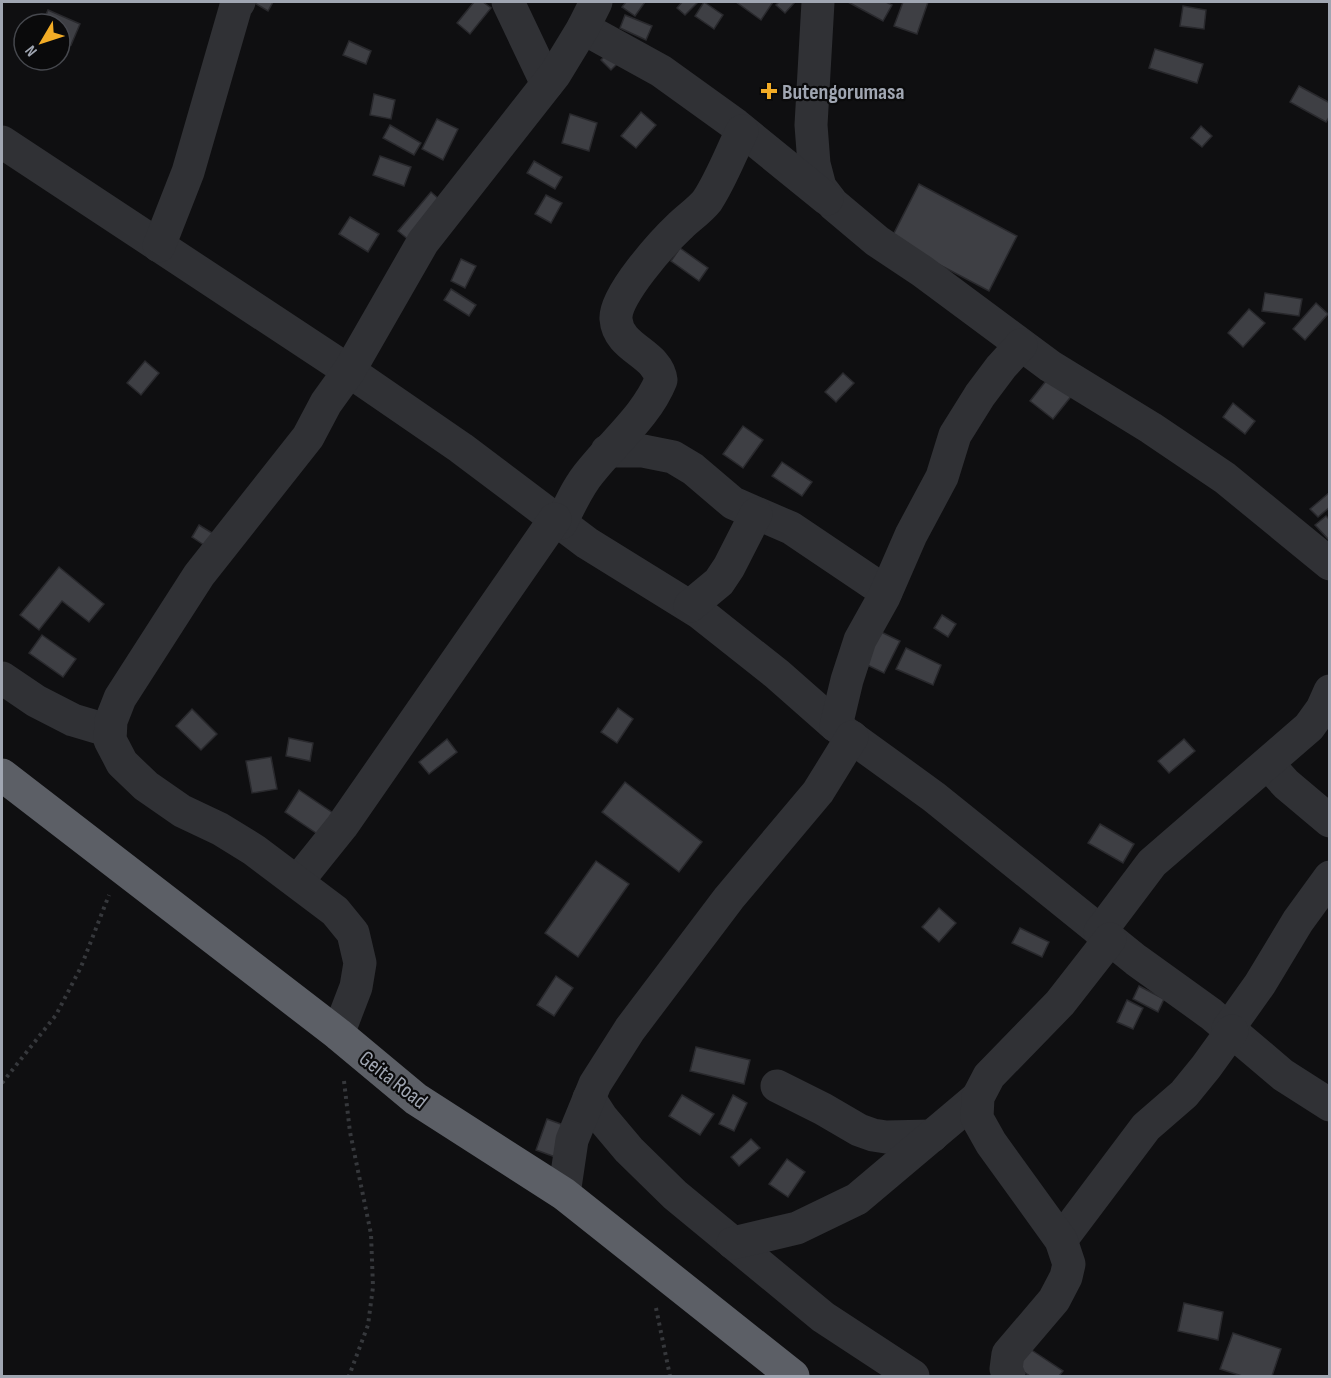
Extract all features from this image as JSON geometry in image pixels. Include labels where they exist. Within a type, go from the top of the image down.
[{"type":"highway","name":"Geita Road","points":[[2,775],[342,1038],[416,1099],[564,1194],[793,1377]]},
{"type":"street","points":[[159,246],[188,172],[226,38],[239,2]]},
{"type":"street","points":[[508,2],[547,84]]},
{"type":"street","points":[[818,2],[812,125],[814,164],[820,187],[833,204]]},
{"type":"street","points":[[342,1038],[360,963],[353,933],[335,911],[254,850],[220,829],[182,811],[146,786],[122,763],[110,740],[111,720],[120,698],[199,575],[308,437],[423,242],[547,84],[589,15],[742,131],[877,241],[922,271],[1050,366],[1151,428],[1225,478],[1329,564]]},
{"type":"street","points":[[297,882],[342,826],[558,521],[589,472],[653,396],[661,380],[656,366],[630,346],[622,336],[616,318],[620,301],[651,259],[680,226],[699,211],[742,131]]},
{"type":"street","points":[[2,142],[349,371],[461,448],[587,543],[690,606],[777,674],[844,732],[934,797],[1105,935],[1211,1014],[1283,1075],[1329,1105]]},
{"type":"street","points":[[564,1194],[572,1140],[595,1084],[630,1029],[729,898],[818,792],[844,732],[848,680],[860,640],[942,477],[956,435],[980,395],[1021,345]]},
{"type":"street","points":[[607,451],[643,452],[673,458],[699,474],[733,502],[791,528],[886,592]]},
{"type":"street","points":[[690,606],[719,582],[756,514]]},
{"type":"street","points":[[2,678],[73,720],[110,731]]},
{"type":"street","points":[[733,1243],[797,1228],[857,1199],[978,1097],[989,1076],[1060,1003],[1152,863],[1309,728],[1322,709],[1329,691]]},
{"type":"street","points":[[1268,764],[1286,784],[1329,821]]},
{"type":"street","points":[[1061,1240],[1140,1135],[1184,1094],[1206,1067],[1293,930],[1329,878]]},
{"type":"street","points":[[777,1086],[859,1130],[873,1135],[932,1136]]},
{"type":"street","points":[[978,1097],[977,1118],[991,1143],[1061,1240],[1068,1263],[1066,1277],[1054,1300],[1008,1354],[1006,1369],[1009,1377]]},
{"type":"street","points":[[589,1098],[602,1118],[629,1150],[675,1195],[823,1317],[913,1377]]},
{"type":"path","points":[[2,1083],[56,1015],[81,967],[121,867]]},
{"type":"path","points":[[342,1038],[350,1132],[371,1234],[373,1287],[368,1325],[349,1377]]},
{"type":"path","points":[[656,1307],[670,1377]]},
{"type":"building","points":[[253,2],[273,2],[268,11]]},
{"type":"building","points":[[474,2],[483,2],[491,8],[470,34],[457,23]]},
{"type":"building","points":[[626,2],[645,2],[635,16],[622,7]]},
{"type":"building","points":[[682,2],[698,2],[685,15],[677,8]]},
{"type":"building","points":[[704,2],[723,15],[714,29],[695,16]]},
{"type":"building","points":[[736,2],[773,2],[761,20]]},
{"type":"building","points":[[779,2],[795,2],[785,13],[776,5]]},
{"type":"building","points":[[848,2],[886,2],[892,5],[883,21]]},
{"type":"building","points":[[903,2],[928,2],[917,34],[894,26]]},
{"type":"building","points":[[1183,6],[1206,10],[1204,29],[1180,26]]},
{"type":"building","points":[[625,15],[652,26],[646,40],[620,28]]},
{"type":"building","points":[[72,20],[80,24],[72,43]]},
{"type":"building","points":[[349,41],[371,51],[366,64],[343,55]]},
{"type":"building","points":[[613,47],[623,58],[611,70],[601,60]]},
{"type":"building","points":[[1155,49],[1203,64],[1197,83],[1149,68]]},
{"type":"building","points":[[1299,86],[1330,103],[1330,116],[1326,122],[1290,102]]},
{"type":"building","points":[[374,94],[395,100],[391,119],[370,115]]},
{"type":"building","points":[[641,112],[656,125],[636,148],[621,136]]},
{"type":"building","points":[[570,114],[597,123],[589,151],[562,143]]},
{"type":"building","points":[[437,119],[458,129],[443,160],[422,149]]},
{"type":"building","points":[[390,125],[421,143],[414,155],[383,138]]},
{"type":"building","points":[[1201,126],[1212,136],[1202,147],[1191,138]]},
{"type":"building","points":[[380,156],[411,167],[404,186],[373,175]]},
{"type":"building","points":[[534,161],[562,177],[555,189],[527,173]]},
{"type":"building","points":[[919,184],[1017,236],[989,291],[891,239]]},
{"type":"building","points":[[431,192],[449,208],[416,246],[398,231]]},
{"type":"building","points":[[546,195],[562,203],[551,223],[535,214]]},
{"type":"building","points":[[350,217],[379,234],[368,252],[339,234]]},
{"type":"building","points":[[680,248],[708,268],[699,281],[671,261]]},
{"type":"building","points":[[461,259],[476,266],[465,288],[451,281]]},
{"type":"building","points":[[451,289],[476,305],[469,316],[444,300]]},
{"type":"building","points":[[1265,293],[1302,299],[1299,316],[1262,311]]},
{"type":"building","points":[[1316,303],[1328,314],[1305,340],[1293,329]]},
{"type":"building","points":[[1249,309],[1265,323],[1243,347],[1228,333]]},
{"type":"building","points":[[145,361],[159,373],[141,395],[127,383]]},
{"type":"building","points":[[843,373],[854,383],[836,402],[825,392]]},
{"type":"building","points":[[1050,376],[1073,394],[1053,419],[1030,401]]},
{"type":"building","points":[[1233,403],[1255,421],[1245,434],[1223,417]]},
{"type":"building","points":[[743,426],[763,440],[743,468],[723,454]]},
{"type":"building","points":[[782,462],[812,482],[802,496],[772,476]]},
{"type":"building","points":[[1330,492],[1330,507],[1318,517],[1310,509]]},
{"type":"building","points":[[1326,516],[1330,520],[1330,541],[1315,525]]},
{"type":"building","points":[[199,525],[217,536],[210,549],[192,537]]},
{"type":"building","points":[[59,567],[104,604],[89,622],[62,601],[39,630],[20,615]]},
{"type":"building","points":[[942,615],[956,624],[948,637],[934,628]]},
{"type":"building","points":[[879,631],[900,641],[884,673],[863,663]]},
{"type":"building","points":[[42,635],[76,659],[63,677],[29,653]]},
{"type":"building","points":[[906,648],[941,665],[933,685],[896,669]]},
{"type":"building","points":[[618,708],[633,719],[617,743],[601,732]]},
{"type":"building","points":[[192,709],[217,734],[201,750],[176,726]]},
{"type":"building","points":[[289,738],[313,743],[310,761],[286,756]]},
{"type":"building","points":[[447,739],[457,752],[429,774],[419,762]]},
{"type":"building","points":[[1184,739],[1195,751],[1169,773],[1158,761]]},
{"type":"building","points":[[271,757],[277,789],[252,793],[246,761]]},
{"type":"building","points":[[625,782],[702,842],[679,872],[602,812]]},
{"type":"building","points":[[299,790],[336,815],[322,837],[285,812]]},
{"type":"building","points":[[1100,824],[1134,844],[1123,863],[1088,843]]},
{"type":"building","points":[[596,861],[629,884],[578,957],[545,933]]},
{"type":"building","points":[[939,908],[956,923],[939,942],[922,927]]},
{"type":"building","points":[[1020,928],[1049,942],[1042,957],[1012,943]]},
{"type":"building","points":[[556,976],[573,988],[554,1016],[537,1005]]},
{"type":"building","points":[[1139,986],[1164,999],[1158,1012],[1133,999]]},
{"type":"building","points":[[1127,1000],[1143,1008],[1133,1029],[1117,1022]]},
{"type":"building","points":[[696,1047],[750,1060],[744,1084],[690,1071]]},
{"type":"building","points":[[682,1095],[714,1114],[700,1135],[669,1116]]},
{"type":"building","points":[[733,1095],[747,1103],[734,1131],[719,1124]]},
{"type":"building","points":[[547,1119],[569,1127],[558,1158],[536,1150]]},
{"type":"building","points":[[751,1139],[760,1148],[739,1166],[731,1157]]},
{"type":"building","points":[[787,1159],[805,1172],[788,1197],[769,1184]]},
{"type":"building","points":[[1184,1303],[1223,1312],[1218,1340],[1178,1331]]},
{"type":"building","points":[[1233,1333],[1281,1349],[1272,1376],[1242,1376],[1220,1369]]},
{"type":"building","points":[[1030,1349],[1063,1371],[1059,1376],[1030,1376],[1018,1368]]},
{"type":"place","name":"Butengorumasa","points":[[769,91]]}]
